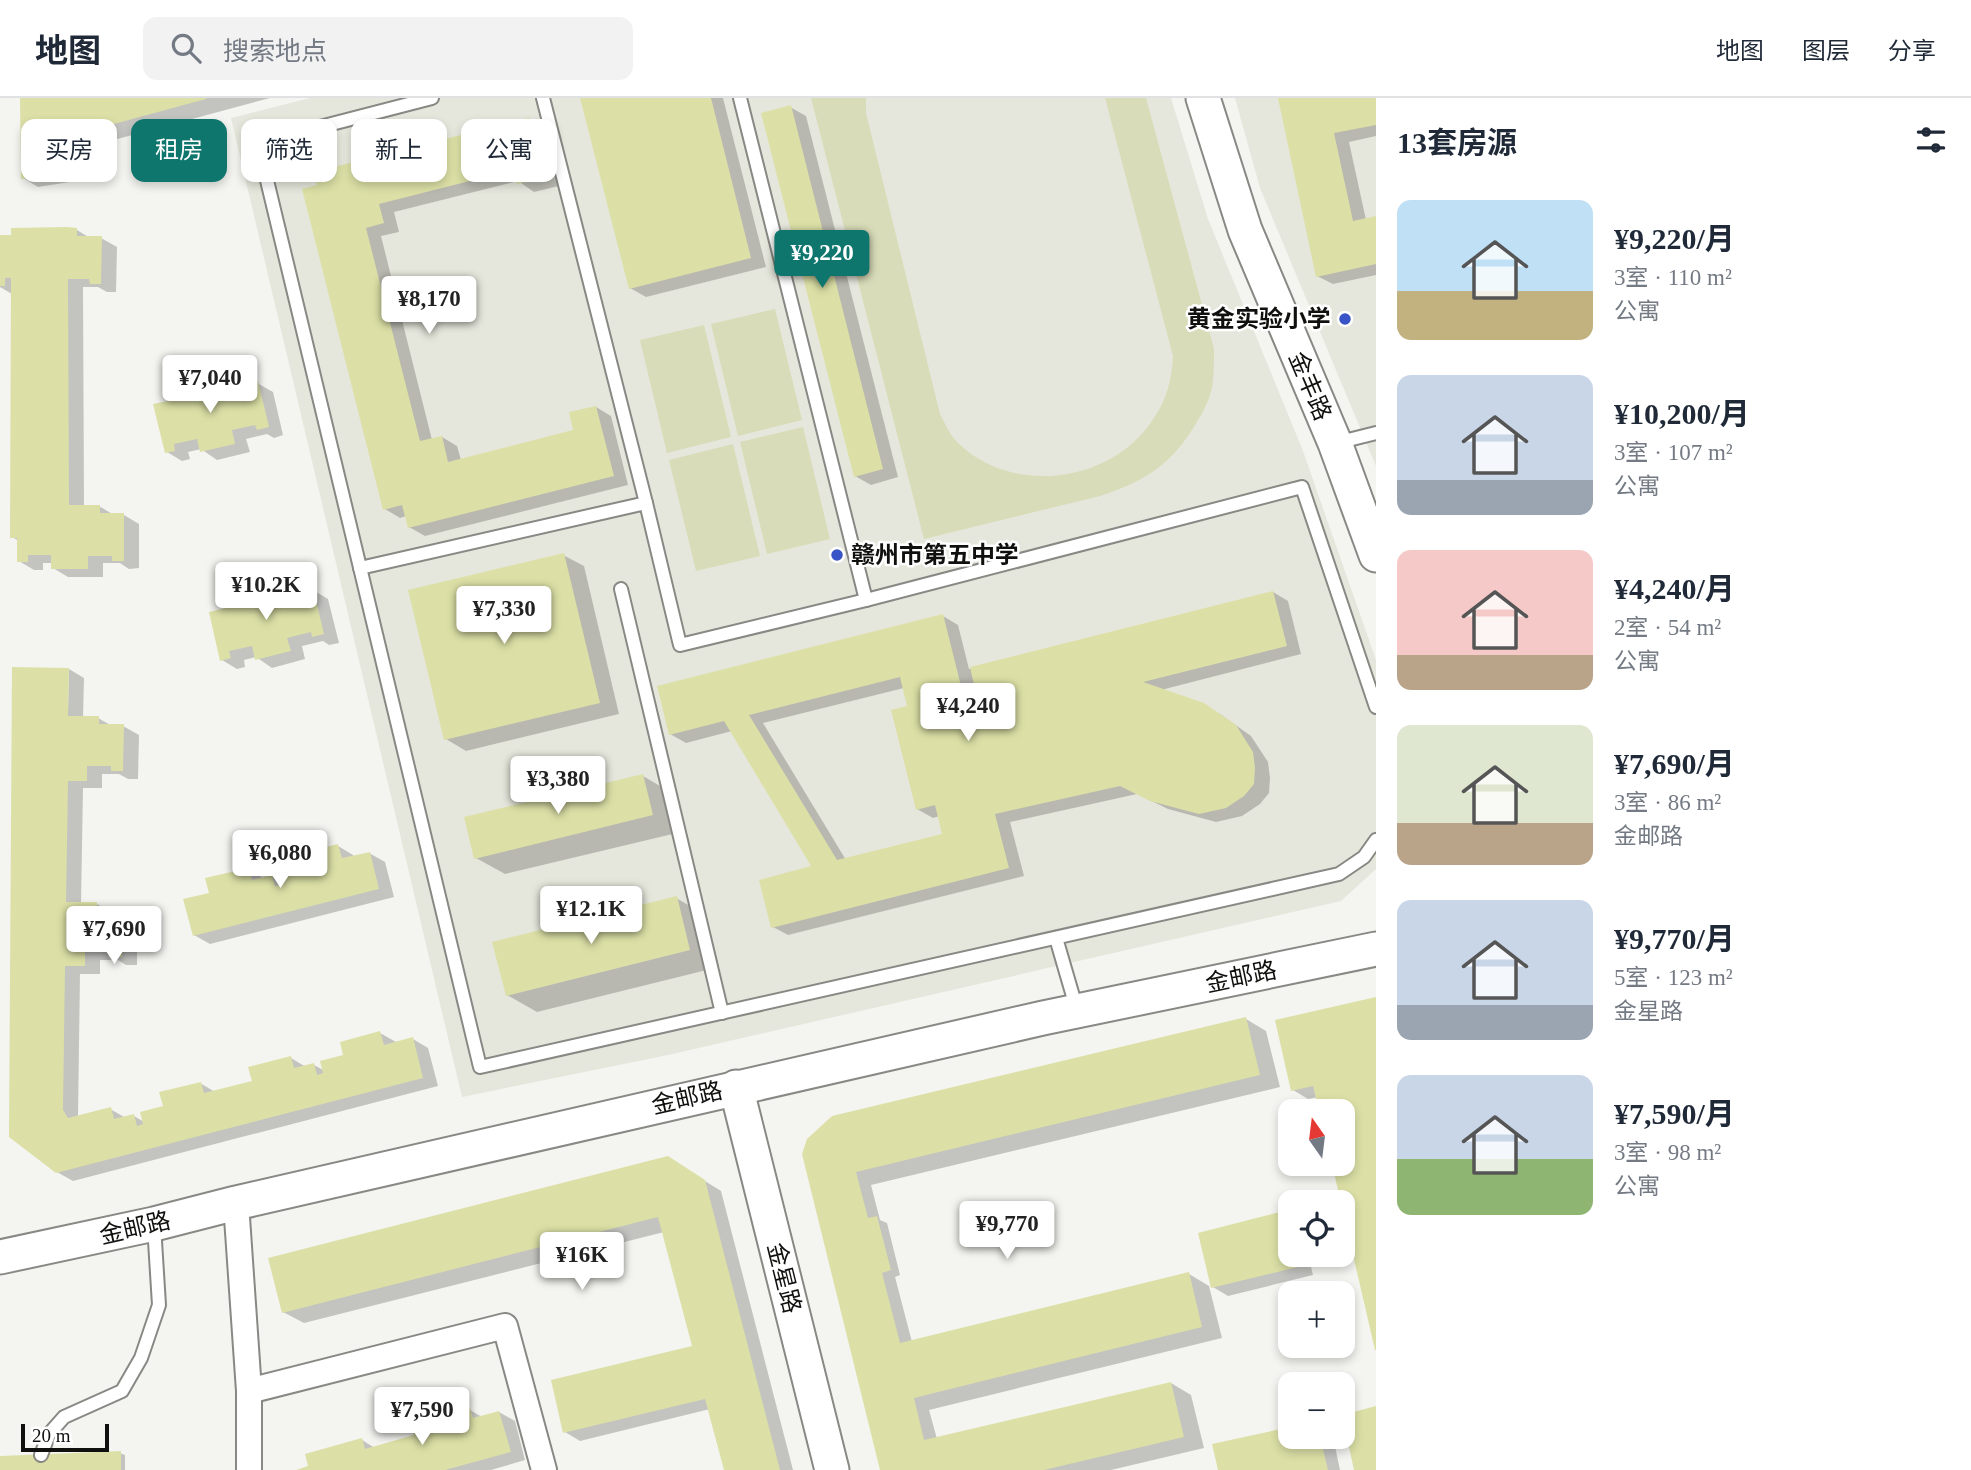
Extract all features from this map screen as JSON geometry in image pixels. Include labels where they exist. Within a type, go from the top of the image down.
[{"type":"street","name":"金丰路","points":[[1203,98],[1245,230],[1335,443],[1376,555]]},
{"type":"street","name":"金邮路","points":[[0,1257],[154,1224],[736,1087],[1077,1011],[1376,949]]},
{"type":"street","name":"金星路","points":[[736,1087],[832,1470]]},
{"type":"street","points":[[236,1203],[249,1391],[249,1470]]},
{"type":"street","points":[[249,1391],[505,1326],[544,1470]]},
{"type":"lane","points":[[432,98],[258,143],[480,1067],[1339,874],[1364,857],[1376,840]]},
{"type":"lane","points":[[543,98],[680,645],[866,600],[1302,487],[1376,707]]},
{"type":"lane","points":[[740,98],[866,600]]},
{"type":"lane","points":[[1335,443],[1376,433]]},
{"type":"lane","points":[[360,568],[646,503]]},
{"type":"lane","points":[[621,589],[722,1013]]},
{"type":"lane","points":[[1056,938],[1077,1011]]},
{"type":"lane","points":[[41,1455],[49,1434],[64,1418],[122,1391],[141,1359],[159,1305],[154,1224]]},
{"type":"shaded area","name":"赣州市第五中学","points":[[310,98],[1171,98],[1208,219],[1303,451],[1376,660],[1376,869],[1341,901],[668,1055],[462,1097],[246,182],[337,182],[337,119],[241,119],[241,160],[231,118]]},
{"type":"shaded area","name":"黄金实验小学","points":[[1235,98],[1376,98],[1376,466],[1260,188]]},
{"type":"green space","points":[[811,98],[866,98],[866,113],[940,414],[949,432],[957,442],[980,459],[1005,471],[1033,476],[1061,475],[1088,469],[1114,457],[1136,440],[1154,418],[1168,388],[1173,356],[1105,98],[1146,98],[1214,349],[1213,382],[1208,401],[1188,437],[1178,449],[1144,477],[1100,496],[924,539]]},
{"type":"green space","points":[[775,309],[802,420],[738,436],[711,324]]},
{"type":"green space","points":[[704,325],[731,437],[667,453],[640,340]]},
{"type":"green space","points":[[803,427],[830,539],[767,554],[740,442]]},
{"type":"green space","points":[[733,444],[760,556],[696,571],[669,460]]},
{"type":"building","points":[[20,98],[206,98],[117,123],[117,119],[21,119],[21,179]]},
{"type":"building","points":[[580,98],[711,98],[751,258],[629,289]]},
{"type":"building","points":[[1278,98],[1376,98],[1376,125],[1334,133],[1353,221],[1376,216],[1376,264],[1316,277]]},
{"type":"building","points":[[791,105],[883,469],[854,477],[761,113]]},
{"type":"building","points":[[461,135],[461,182],[466,182],[379,204],[384,223],[366,228],[420,441],[442,436],[448,462],[573,430],[569,412],[596,406],[614,476],[408,528],[402,505],[383,510],[302,189],[317,185],[316,182],[337,182],[337,166],[351,163],[351,182],[447,182],[447,139]]},
{"type":"building","points":[[11,228],[77,228],[77,236],[102,236],[101,284],[90,284],[89,279],[68,279],[69,505],[100,505],[100,513],[124,513],[124,561],[112,561],[112,556],[88,556],[88,569],[51,569],[51,555],[28,555],[28,562],[17,562],[17,538],[10,538],[11,278],[5,278],[5,286],[0,286],[0,235],[11,235]]},
{"type":"building","points":[[232,379],[234,386],[258,381],[269,427],[257,430],[255,425],[232,430],[235,444],[200,452],[197,439],[174,444],[175,451],[165,453],[153,404],[178,399],[177,391]]},
{"type":"building","points":[[564,553],[600,703],[444,740],[408,590]]},
{"type":"building","points":[[287,586],[289,594],[313,588],[324,634],[312,637],[311,632],[287,638],[291,651],[255,660],[252,646],[229,651],[231,658],[220,661],[209,612],[234,606],[232,599]]},
{"type":"building","points":[[1273,591],[1287,646],[1143,682],[1204,703],[1236,725],[1253,752],[1254,784],[1244,796],[1226,808],[1199,814],[1150,801],[1120,786],[995,814],[1009,868],[771,928],[759,880],[811,866],[724,721],[669,735],[657,686],[943,614],[967,710],[979,707],[970,667]],"holes":[[[900,677],[907,706],[891,710],[916,810],[935,805],[942,834],[837,860],[749,715]]]},
{"type":"building","points":[[12,667],[69,668],[68,716],[99,716],[99,724],[124,724],[123,771],[111,771],[111,766],[87,766],[87,781],[68,781],[66,902],[97,902],[97,910],[122,910],[122,957],[109,957],[109,952],[85,952],[85,966],[65,966],[63,1110],[68,1118],[111,1107],[114,1119],[134,1114],[137,1126],[143,1124],[140,1112],[163,1106],[159,1092],[201,1082],[204,1093],[252,1081],[248,1067],[291,1056],[294,1068],[314,1063],[317,1075],[323,1073],[320,1061],[343,1055],[340,1042],[380,1031],[384,1045],[413,1037],[423,1078],[56,1173],[9,1137]]},
{"type":"building","points":[[643,774],[653,815],[474,859],[464,817]]},
{"type":"building","points":[[338,844],[342,858],[370,852],[379,889],[193,936],[183,899],[209,893],[205,878],[249,868],[252,880],[272,875],[275,886],[281,885],[278,873],[301,867],[297,854]]},
{"type":"building","points":[[677,896],[690,950],[506,996],[492,942]]},
{"type":"building","points":[[1376,997],[1376,1350],[1355,1263],[1355,1190],[1338,1190],[1335,1176],[1355,1176],[1355,1099],[1316,1099],[1313,1086],[1291,1091],[1275,1020]]},
{"type":"building","points":[[1246,1017],[1260,1075],[856,1172],[868,1218],[877,1216],[891,1270],[882,1273],[900,1343],[1189,1272],[1202,1327],[914,1398],[924,1440],[1171,1382],[1184,1437],[1044,1470],[880,1470],[802,1154],[807,1139],[832,1116]]},
{"type":"building","points":[[668,1156],[705,1180],[780,1470],[724,1470],[705,1399],[563,1433],[551,1380],[692,1346],[658,1217],[282,1313],[268,1258]]},
{"type":"building","points":[[1278,1213],[1278,1267],[1298,1267],[1211,1288],[1198,1233]]},
{"type":"building","points":[[1376,1406],[1376,1470],[1354,1470],[1349,1449],[1355,1449],[1355,1412]]},
{"type":"building","points":[[470,1408],[473,1418],[499,1411],[511,1452],[445,1470],[296,1470],[308,1466],[305,1454],[362,1438],[365,1449],[414,1435],[410,1425]]},
{"type":"building","points":[[1278,1430],[1278,1449],[1323,1449],[1328,1470],[1218,1470],[1212,1444]]},
{"type":"building","points":[[121,1451],[121,1470],[0,1470],[0,1456]]},
{"type":"place","name":"黄金实验小学","points":[[1345,319]]},
{"type":"place","name":"赣州市第五中学","points":[[837,555]]}]
